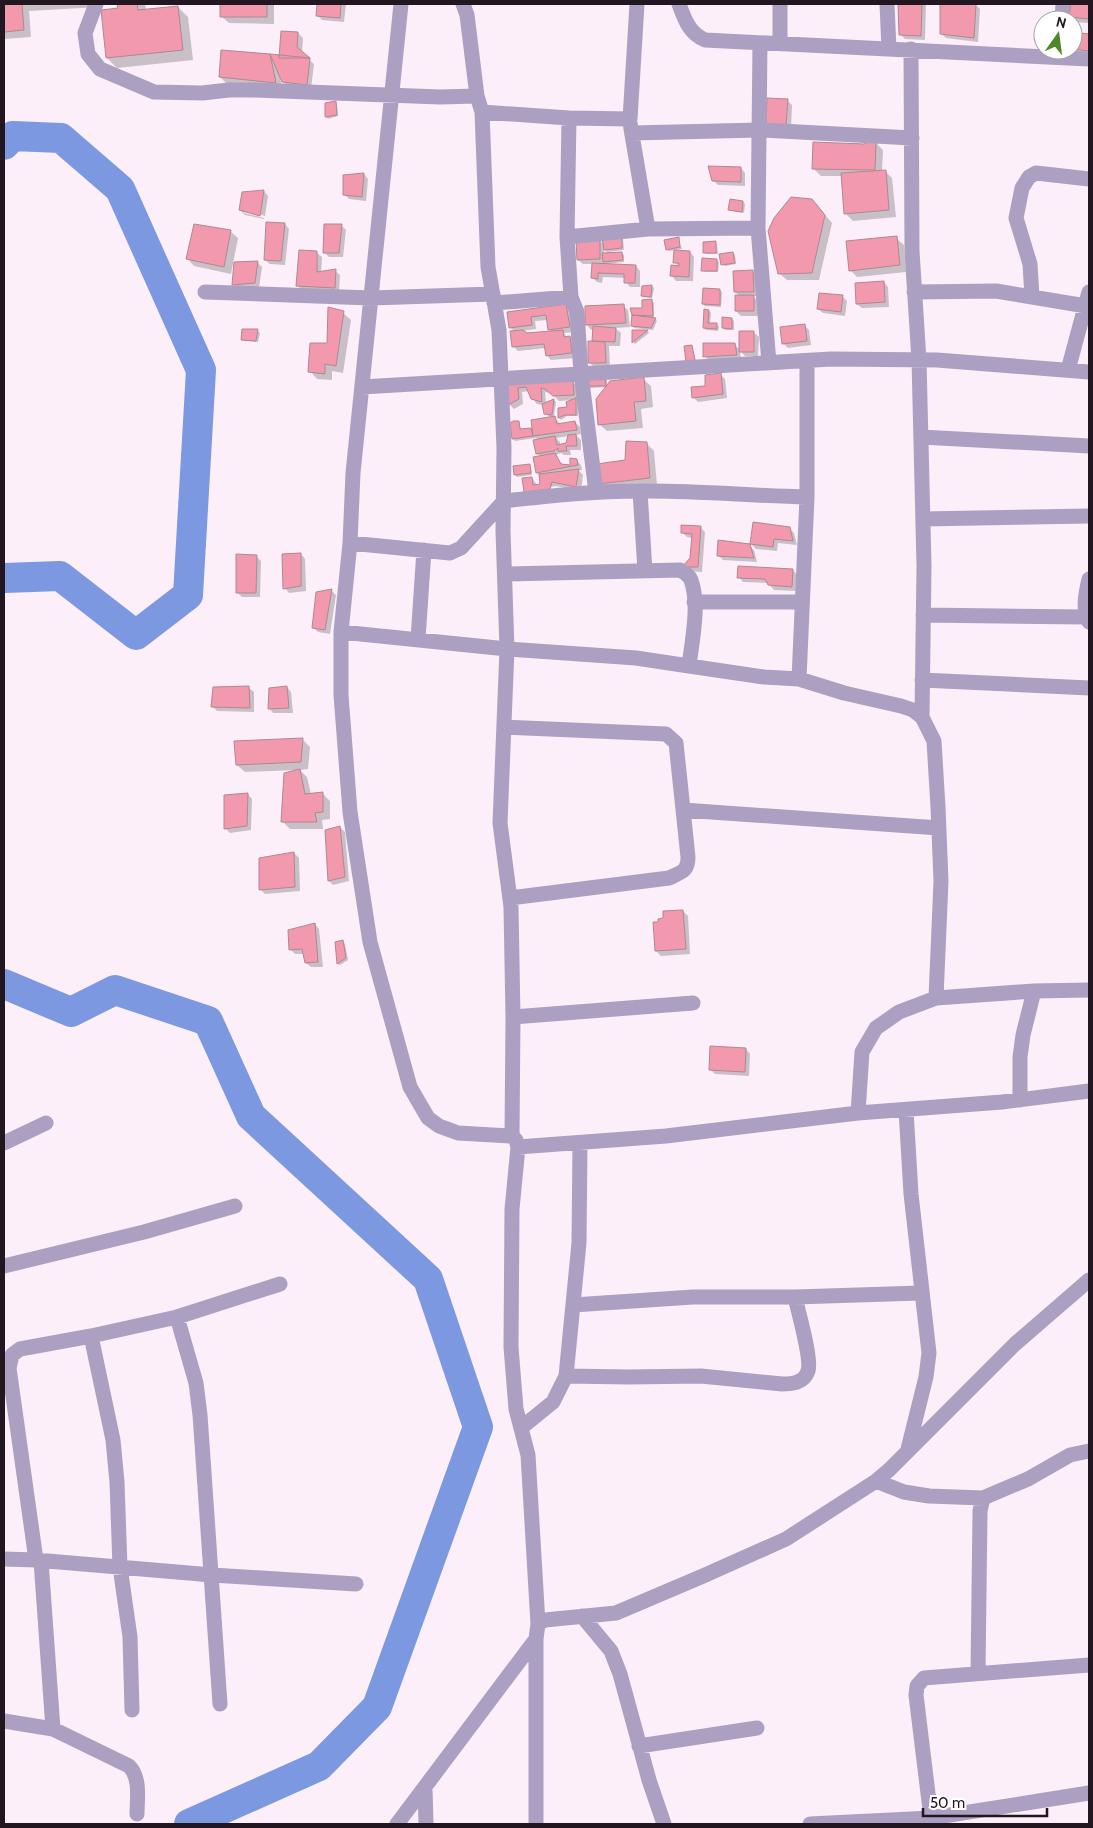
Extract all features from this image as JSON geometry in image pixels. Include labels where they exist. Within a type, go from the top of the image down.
[{"type":"street","points":[[96,4],[85,33],[88,54],[100,69],[154,92],[202,93],[255,90],[440,97],[477,96]]},
{"type":"street","points":[[401,4],[353,473],[350,543],[341,632],[341,695],[350,812],[368,932],[410,1087],[428,1118],[439,1126],[458,1133],[515,1142],[580,1143],[666,1136],[858,1113],[1020,1100],[1089,1091]]},
{"type":"street","points":[[463,4],[467,15],[477,96],[482,112],[488,266],[499,330],[501,378],[507,649],[500,823],[510,898],[515,1142],[512,1209],[511,1347],[516,1409],[528,1454],[537,1631],[536,1824]]},
{"type":"street","points":[[638,4],[631,126],[648,229]]},
{"type":"street","points":[[679,4],[687,24],[696,36],[705,40],[1033,53]]},
{"type":"street","points":[[780,4],[780,44]]},
{"type":"street","points":[[887,4],[889,48]]},
{"type":"street","points":[[760,43],[758,228],[769,363]]},
{"type":"street","points":[[912,49],[912,251],[919,360],[923,519],[922,717]]},
{"type":"street","points":[[482,112],[569,118],[631,126],[760,130],[912,138]]},
{"type":"street","points":[[569,118],[567,237],[571,297],[576,312],[581,374],[596,492]]},
{"type":"street","points":[[1032,297],[1030,264],[1016,218],[1022,188],[1029,176],[1036,173],[1089,179]]},
{"type":"street","points":[[567,237],[648,229],[758,228]]},
{"type":"street","points":[[914,292],[996,291],[1032,297],[1087,299],[1068,370]]},
{"type":"street","points":[[205,292],[370,298],[493,299],[571,297]]},
{"type":"street","points":[[362,387],[831,359],[919,360],[1089,372]]},
{"type":"street","points":[[799,679],[807,497],[807,361]]},
{"type":"street","points":[[921,437],[1089,446]]},
{"type":"street","points":[[350,543],[450,553],[461,548],[504,501],[596,492],[640,490],[807,497]]},
{"type":"street","points":[[640,490],[645,571]]},
{"type":"street","points":[[923,519],[1089,516]]},
{"type":"street","points":[[418,640],[424,550]]},
{"type":"street","points":[[505,574],[680,570],[691,580],[694,602],[695,623],[689,666]]},
{"type":"street","points":[[923,615],[1088,620],[1085,595],[1089,579]]},
{"type":"street","points":[[694,602],[801,602]]},
{"type":"street","points":[[341,632],[507,649],[636,658],[799,679],[844,693],[913,710],[922,717],[934,741],[941,881],[936,998]]},
{"type":"street","points":[[922,680],[1089,688]]},
{"type":"street","points":[[504,727],[666,734],[676,743],[688,857],[686,869],[669,878],[510,898]]},
{"type":"street","points":[[683,810],[939,828]]},
{"type":"street","points":[[858,1113],[862,1052],[876,1028],[899,1012],[936,998],[1034,991],[1089,990]]},
{"type":"street","points":[[1020,1100],[1020,1057],[1023,1035],[1034,991]]},
{"type":"street","points":[[513,1017],[693,1003]]},
{"type":"street","points":[[906,1110],[911,1194],[921,1293],[930,1353],[908,1450]]},
{"type":"street","points":[[4,1143],[46,1123]]},
{"type":"street","points":[[521,1428],[553,1402],[566,1376],[579,1243],[580,1143]]},
{"type":"street","points":[[4,1266],[144,1232],[235,1206]]},
{"type":"street","points":[[397,1824],[425,1788],[545,1620],[616,1613],[786,1539],[876,1481],[1015,1344],[1089,1280]]},
{"type":"street","points":[[53,1729],[39,1560],[9,1368],[12,1355],[20,1349],[91,1336],[176,1317],[280,1284]]},
{"type":"street","points":[[573,1304],[693,1297],[921,1293]]},
{"type":"street","points":[[566,1376],[701,1376],[795,1384],[808,1371],[808,1360],[795,1296]]},
{"type":"street","points":[[176,1317],[196,1383],[200,1415],[220,1704]]},
{"type":"street","points":[[91,1336],[113,1440],[117,1482],[120,1568],[130,1637],[132,1710]]},
{"type":"street","points":[[876,1481],[904,1492],[929,1496],[984,1498],[1028,1479],[1070,1455],[1089,1451]]},
{"type":"street","points":[[978,1673],[980,1511],[984,1498]]},
{"type":"street","points":[[4,1560],[39,1560],[212,1575],[356,1584]]},
{"type":"street","points":[[582,1616],[611,1651],[620,1674],[649,1780],[664,1824]]},
{"type":"street","points":[[931,1818],[916,1695],[917,1686],[924,1678],[1089,1665]]},
{"type":"street","points":[[4,1720],[53,1729],[129,1766],[134,1771],[138,1789],[137,1814]]},
{"type":"street","points":[[640,1746],[757,1728]]},
{"type":"street","points":[[425,1788],[426,1824]]},
{"type":"street","points":[[810,1824],[860,1824],[931,1818],[1089,1792]]},
{"type":"building","points":[[4,4],[22,4],[24,30],[4,32]]},
{"type":"building","points":[[117,4],[137,4],[138,10],[178,6],[183,50],[106,58],[101,10],[118,8]]},
{"type":"building","points":[[220,4],[267,4],[267,17],[220,17]]},
{"type":"building","points":[[317,4],[341,4],[340,18],[316,16]]},
{"type":"building","points":[[898,4],[922,4],[921,36],[899,35]]},
{"type":"building","points":[[940,4],[976,4],[974,38],[940,34]]},
{"type":"building","points":[[1071,4],[1089,4],[1089,19],[1083,18],[1083,10],[1070,10]]},
{"type":"building","points":[[281,31],[298,32],[297,47],[310,58],[279,58]]},
{"type":"building","points":[[1083,33],[1089,34],[1089,51],[1083,50]]},
{"type":"building","points":[[221,50],[270,54],[276,83],[219,77]]},
{"type":"building","points":[[270,54],[310,58],[307,85],[282,82]]},
{"type":"building","points":[[767,98],[788,99],[786,125],[766,124]]},
{"type":"building","points":[[336,101],[337,115],[325,117],[325,103]]},
{"type":"building","points":[[870,141],[876,142],[875,170],[812,169],[813,142],[864,144]]},
{"type":"building","points":[[708,166],[741,167],[741,182],[712,181]]},
{"type":"building","points":[[886,170],[889,210],[844,214],[841,173]]},
{"type":"building","points":[[364,173],[362,197],[343,195],[343,175]]},
{"type":"building","points":[[264,190],[260,216],[239,210],[242,192]]},
{"type":"building","points":[[791,197],[812,199],[825,215],[812,273],[778,274],[768,231],[774,218]]},
{"type":"building","points":[[730,199],[743,201],[742,212],[728,210]]},
{"type":"building","points":[[266,222],[285,223],[281,261],[264,260]]},
{"type":"building","points":[[194,224],[231,230],[224,267],[186,259]]},
{"type":"building","points":[[324,224],[342,224],[339,253],[323,253]]},
{"type":"building","points":[[622,235],[622,248],[604,250],[602,239]]},
{"type":"building","points":[[897,236],[900,265],[849,271],[846,241]]},
{"type":"building","points":[[679,237],[680,247],[666,250],[664,240]]},
{"type":"building","points":[[600,239],[600,259],[577,260],[576,240]]},
{"type":"building","points":[[716,241],[716,253],[703,253],[703,242]]},
{"type":"building","points":[[299,250],[317,251],[317,272],[336,269],[335,288],[296,286]]},
{"type":"building","points":[[674,250],[690,251],[689,277],[670,276],[671,265],[679,266],[679,263],[673,263]]},
{"type":"building","points":[[622,252],[623,260],[603,262],[602,253]]},
{"type":"building","points":[[733,252],[735,263],[721,265],[719,254]]},
{"type":"building","points":[[702,258],[717,259],[717,271],[701,271]]},
{"type":"building","points":[[258,261],[255,283],[232,285],[234,262]]},
{"type":"building","points":[[592,263],[636,265],[635,283],[624,283],[624,274],[598,273],[598,279],[591,278]]},
{"type":"building","points":[[753,270],[754,292],[734,292],[733,271]]},
{"type":"building","points":[[884,281],[885,302],[856,304],[855,283]]},
{"type":"building","points":[[652,285],[651,297],[641,296],[642,286]]},
{"type":"building","points":[[703,288],[720,289],[720,305],[702,304]]},
{"type":"building","points":[[819,293],[843,295],[841,312],[817,309]]},
{"type":"building","points":[[735,295],[754,295],[754,311],[735,311]]},
{"type":"building","points":[[652,299],[653,316],[632,315],[630,308],[642,308],[642,300]]},
{"type":"building","points":[[566,304],[570,327],[548,330],[546,315],[531,317],[532,325],[509,328],[507,312]]},
{"type":"building","points":[[624,304],[626,323],[585,325],[585,306]]},
{"type":"building","points":[[328,307],[344,311],[336,366],[325,364],[325,374],[308,372],[310,343],[327,343]]},
{"type":"building","points":[[704,309],[709,310],[708,323],[717,323],[717,329],[703,328]]},
{"type":"building","points":[[632,315],[656,318],[651,328],[631,326]]},
{"type":"building","points":[[722,317],[732,318],[732,329],[722,328]]},
{"type":"building","points":[[805,324],[807,341],[782,344],[780,327]]},
{"type":"building","points":[[593,326],[616,328],[615,342],[592,341]]},
{"type":"building","points":[[242,329],[258,329],[256,341],[241,340]]},
{"type":"building","points":[[523,330],[527,333],[563,330],[564,337],[570,336],[572,353],[546,356],[544,344],[512,347],[510,331]]},
{"type":"building","points":[[632,330],[648,330],[632,343]]},
{"type":"building","points":[[739,331],[754,331],[754,352],[739,352]]},
{"type":"building","points":[[588,341],[605,342],[606,363],[588,363]]},
{"type":"building","points":[[703,343],[735,343],[737,355],[703,357]]},
{"type":"building","points":[[692,345],[695,360],[686,362],[684,346]]},
{"type":"building","points":[[721,373],[723,394],[692,398],[691,387],[705,386],[705,375]]},
{"type":"building","points":[[605,377],[606,386],[587,386],[587,378]]},
{"type":"building","points":[[644,377],[646,401],[634,402],[636,421],[598,425],[596,399],[610,381]]},
{"type":"building","points":[[573,380],[574,395],[553,396],[541,388],[542,402],[531,399],[526,387],[518,388],[519,399],[508,405],[507,384]]},
{"type":"building","points":[[576,398],[576,415],[565,415],[558,418],[558,408],[567,407],[566,402]]},
{"type":"building","points":[[554,399],[552,415],[544,414],[542,404]]},
{"type":"building","points":[[555,416],[557,424],[575,421],[577,430],[533,436],[531,420]]},
{"type":"building","points":[[519,421],[520,429],[531,428],[533,436],[512,439],[510,423]]},
{"type":"building","points":[[576,434],[577,446],[566,446],[567,451],[558,451],[558,448],[554,451],[536,454],[533,440],[555,436],[557,445],[566,443],[568,435]]},
{"type":"building","points":[[626,441],[647,442],[650,478],[598,484],[597,464],[625,460]]},
{"type":"building","points":[[555,453],[561,464],[570,465],[570,458],[577,459],[578,465],[536,473],[533,457]]},
{"type":"building","points":[[530,464],[531,473],[514,475],[513,466]]},
{"type":"building","points":[[579,469],[576,487],[552,482],[550,489],[524,492],[522,478],[532,477],[533,485],[540,484],[539,474]]},
{"type":"building","points":[[753,522],[790,527],[793,541],[774,539],[773,547],[750,544]]},
{"type":"building","points":[[681,525],[701,526],[698,567],[682,567],[690,558],[692,534],[681,533]]},
{"type":"building","points":[[718,540],[750,544],[754,558],[717,556]]},
{"type":"building","points":[[301,553],[301,586],[283,589],[282,554]]},
{"type":"building","points":[[236,554],[257,555],[256,593],[236,593]]},
{"type":"building","points":[[738,566],[793,569],[792,587],[768,585],[765,579],[737,578]]},
{"type":"building","points":[[332,589],[325,630],[312,628],[316,592]]},
{"type":"building","points":[[249,686],[250,708],[211,707],[213,687]]},
{"type":"building","points":[[287,686],[289,708],[268,709],[269,688]]},
{"type":"building","points":[[303,738],[301,762],[236,765],[234,741]]},
{"type":"building","points":[[300,769],[305,794],[323,792],[323,812],[315,813],[317,822],[281,822],[284,773]]},
{"type":"building","points":[[248,793],[247,826],[224,829],[224,795]]},
{"type":"building","points":[[340,826],[345,877],[328,881],[325,830]]},
{"type":"building","points":[[294,852],[295,887],[259,890],[259,858]]},
{"type":"building","points":[[683,910],[686,949],[655,951],[653,922],[658,922],[658,919],[663,918],[663,911]]},
{"type":"building","points":[[315,923],[318,962],[305,963],[302,949],[289,950],[288,930]]},
{"type":"building","points":[[343,940],[346,958],[337,964],[335,942]]},
{"type":"building","points":[[710,1046],[746,1048],[745,1072],[709,1070]]},
{"type":"waterway","points":[[4,145],[13,136],[61,138],[120,189],[201,370],[188,595],[136,635],[60,576],[4,578]]},
{"type":"waterway","points":[[4,984],[71,1012],[115,990],[208,1021],[251,1116],[428,1279],[478,1427],[377,1707],[319,1766],[189,1824]]}]
